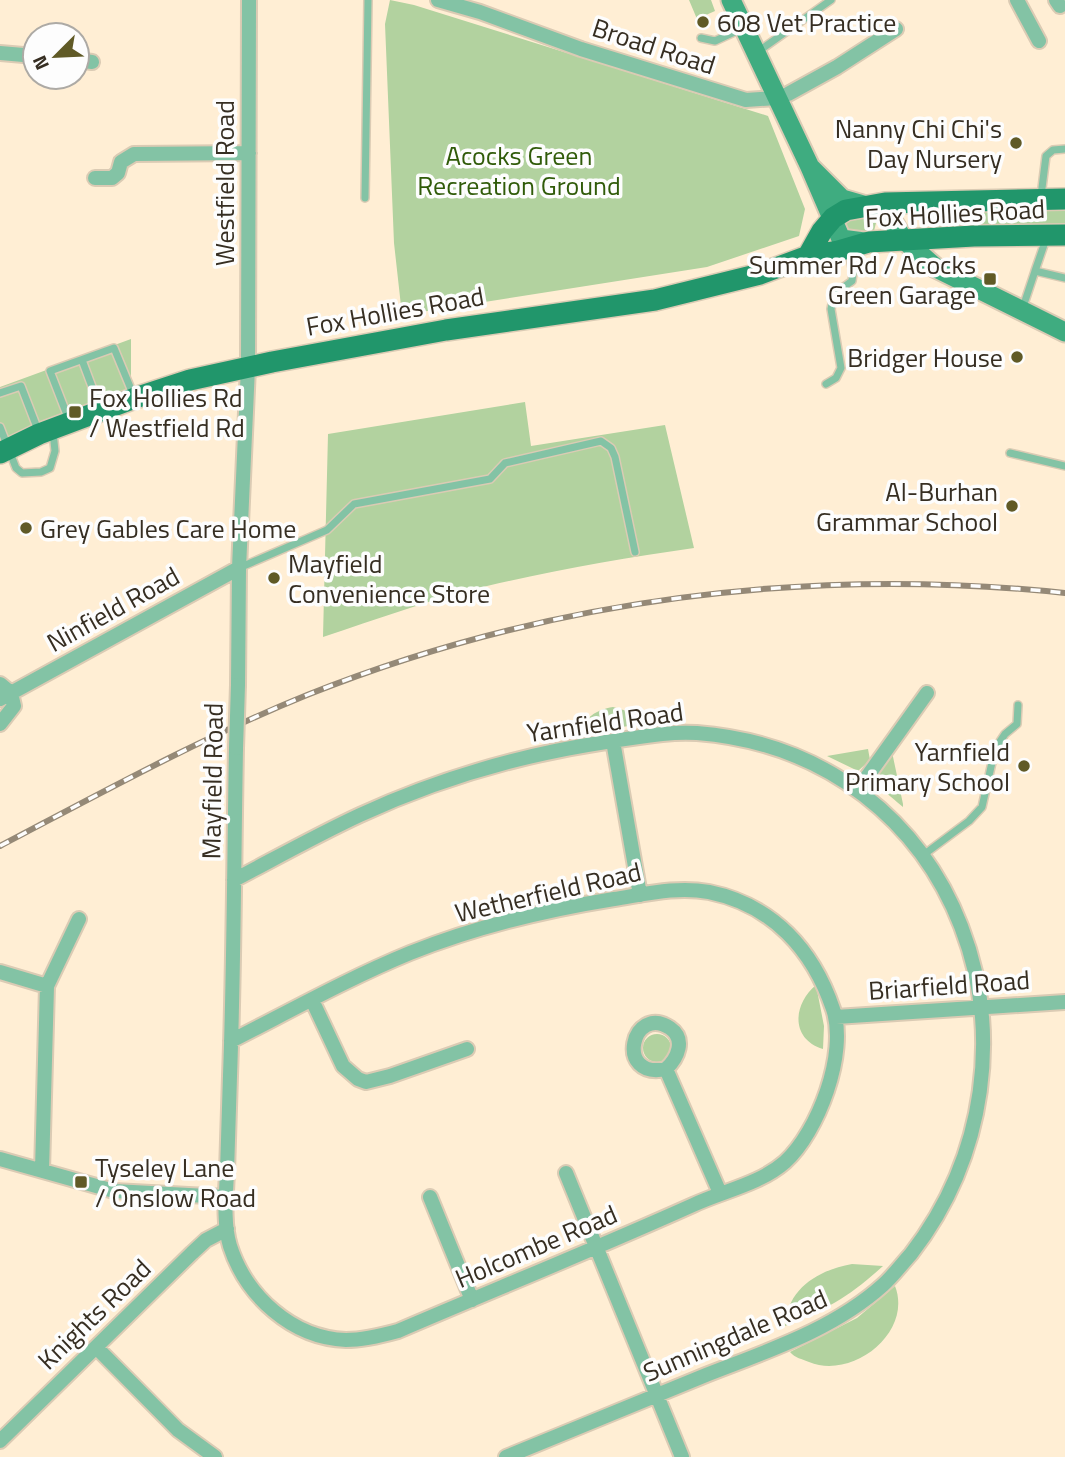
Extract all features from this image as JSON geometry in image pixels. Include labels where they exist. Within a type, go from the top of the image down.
[{"type":"main road","points":[[731,0],[841,239],[869,242]]},
{"type":"main road","points":[[810,167],[842,199],[887,212],[903,239],[936,268],[1065,332]]},
{"type":"main road","name":"Fox Hollies Road","points":[[808,256],[833,218],[846,210],[864,206],[885,203],[1065,199]]},
{"type":"main road","name":"Fox Hollies Road","points":[[4,451],[54,428],[135,398],[190,380],[248,367],[421,334],[655,300],[760,274],[808,256],[869,242],[1056,235]]},
{"type":"street","name":"Westfield Road","points":[[248,367],[249,0]]},
{"type":"street","name":"Broad Road","points":[[438,0],[480,12],[582,49],[746,100],[777,98]]},
{"type":"street","points":[[1017,0],[1039,41]]},
{"type":"street","points":[[777,98],[837,67],[896,29]]},
{"type":"street","points":[[0,53],[21,55]]},
{"type":"street","points":[[95,178],[112,178],[118,173],[121,162],[134,154],[249,153]]},
{"type":"street","name":"Mayfield Road","points":[[226,1196],[239,568],[248,367]]},
{"type":"street","name":"Ninfield Road","points":[[0,724],[13,706],[4,692],[239,568]]},
{"type":"street","points":[[859,788],[928,693]]},
{"type":"street","name":"Yarnfield Road","points":[[234,880],[357,816],[448,779],[497,763],[664,733],[728,736],[767,745],[806,759],[859,788],[903,824],[959,901],[981,956],[992,1007]]},
{"type":"street","points":[[613,741],[640,895]]},
{"type":"street","name":"Wetherfield Road","points":[[231,1041],[372,970],[446,940],[539,914],[681,889],[710,892],[737,900],[780,924],[805,952],[822,979],[836,1017]]},
{"type":"street","points":[[42,1171],[47,986],[79,919]]},
{"type":"street","points":[[0,972],[47,986]]},
{"type":"street","points":[[312,1000],[344,1066],[350,1074],[366,1082],[467,1049]]},
{"type":"street","name":"Briarfield Road","points":[[836,1017],[1065,1002]]},
{"type":"street","name":"Sunningdale Road","points":[[506,1457],[782,1345],[841,1317],[886,1283],[932,1230],[971,1164],[986,1117],[993,1048],[992,1007]]},
{"type":"street","name":"Holcombe Road","points":[[226,1196],[227,1229],[233,1254],[244,1278],[259,1299],[293,1324],[334,1339],[379,1337],[768,1175],[787,1160],[819,1115],[830,1084],[835,1055],[836,1017]]},
{"type":"street","points":[[666,1069],[720,1193]]},
{"type":"street","points":[[0,1159],[114,1191],[226,1196]]},
{"type":"street","points":[[566,1173],[681,1457]]},
{"type":"street","points":[[430,1196],[472,1300]]},
{"type":"street","name":"Knights Road","points":[[0,1441],[192,1253],[206,1240],[227,1229]]},
{"type":"street","points":[[97,1348],[178,1430],[215,1457]]},
{"type":"lane","points":[[365,198],[368,0]]},
{"type":"lane","points":[[755,53],[831,0]]},
{"type":"lane","points":[[701,38],[715,41],[744,28]]},
{"type":"lane","points":[[1041,200],[1045,156],[1053,150],[1065,149]]},
{"type":"lane","points":[[1022,311],[1035,271],[1056,235]]},
{"type":"lane","points":[[825,384],[836,378],[841,368],[831,309],[834,294],[852,281],[848,248]]},
{"type":"lane","points":[[1035,271],[1065,278]]},
{"type":"lane","points":[[0,427],[4,451],[22,473],[41,472],[50,468],[55,451],[50,371],[114,348],[135,398]]},
{"type":"lane","points":[[82,360],[101,410]]},
{"type":"lane","points":[[0,393],[21,386],[54,428]]},
{"type":"lane","points":[[239,568],[327,530],[354,504],[490,479],[505,463],[601,441],[611,448],[615,457],[635,552]]},
{"type":"lane","points":[[1010,453],[1065,466]]},
{"type":"lane","points":[[926,853],[969,821],[982,807],[995,749],[1005,734],[1017,724],[1018,705]]},
{"type":"green space","name":"Acocks Green Recreation Ground","points":[[390,0],[414,5],[768,116],[805,209],[799,236],[707,267],[402,315],[394,243],[385,24]]},
{"type":"green space","points":[[689,0],[711,0],[715,11],[697,19]]},
{"type":"green space","points":[[1065,206],[1065,230],[932,232],[925,215],[929,209]]},
{"type":"green space","points":[[871,217],[876,223],[874,231],[848,236],[843,227],[848,220]]},
{"type":"green space","points":[[131,339],[131,388],[0,441],[0,387]]},
{"type":"green space","points":[[525,402],[531,446],[665,425],[694,548],[487,586],[425,603],[323,637],[328,434]]},
{"type":"green space","points":[[613,707],[627,711],[644,723],[580,735],[584,723],[592,715]]},
{"type":"green space","points":[[868,749],[870,760],[858,771],[827,756]]},
{"type":"green space","points":[[892,752],[903,807],[879,783],[881,771]]},
{"type":"green space","points":[[816,985],[824,1026],[823,1049],[805,1037],[798,1020],[803,1002]]},
{"type":"green space","points":[[657,1034],[667,1038],[671,1048],[667,1058],[657,1062],[647,1058],[643,1048],[647,1038]]},
{"type":"green space","points":[[852,1264],[883,1266],[837,1301],[785,1326],[792,1302],[806,1283],[827,1271]]},
{"type":"green space","points":[[895,1286],[898,1303],[895,1320],[887,1335],[875,1348],[860,1358],[844,1364],[826,1366],[801,1359],[790,1352],[857,1318]]},
{"type":"railway","points":[[0,846],[229,729],[307,695],[398,662],[491,635],[585,613],[680,598],[776,588],[872,584],[968,586],[1065,593]]},
{"type":"place","name":"608 Vet Practice","points":[[703,22]]},
{"type":"place","name":"Nanny Chi Chi's Day Nursery","points":[[1016,143]]},
{"type":"place","name":"Summer Rd / Acocks Green Garage","points":[[990,279]]},
{"type":"place","name":"Bridger House","points":[[1017,357]]},
{"type":"place","name":"Fox Hollies Rd / Westfield Rd","points":[[75,412]]},
{"type":"place","name":"Al-Burhan Grammar School","points":[[1012,506]]},
{"type":"place","name":"Grey Gables Care Home","points":[[26,528]]},
{"type":"place","name":"Mayfield Convenience Store","points":[[274,578]]},
{"type":"place","name":"Yarnfield Primary School","points":[[1024,766]]},
{"type":"place","name":"Tyseley Lane / Onslow Road","points":[[81,1182]]}]
